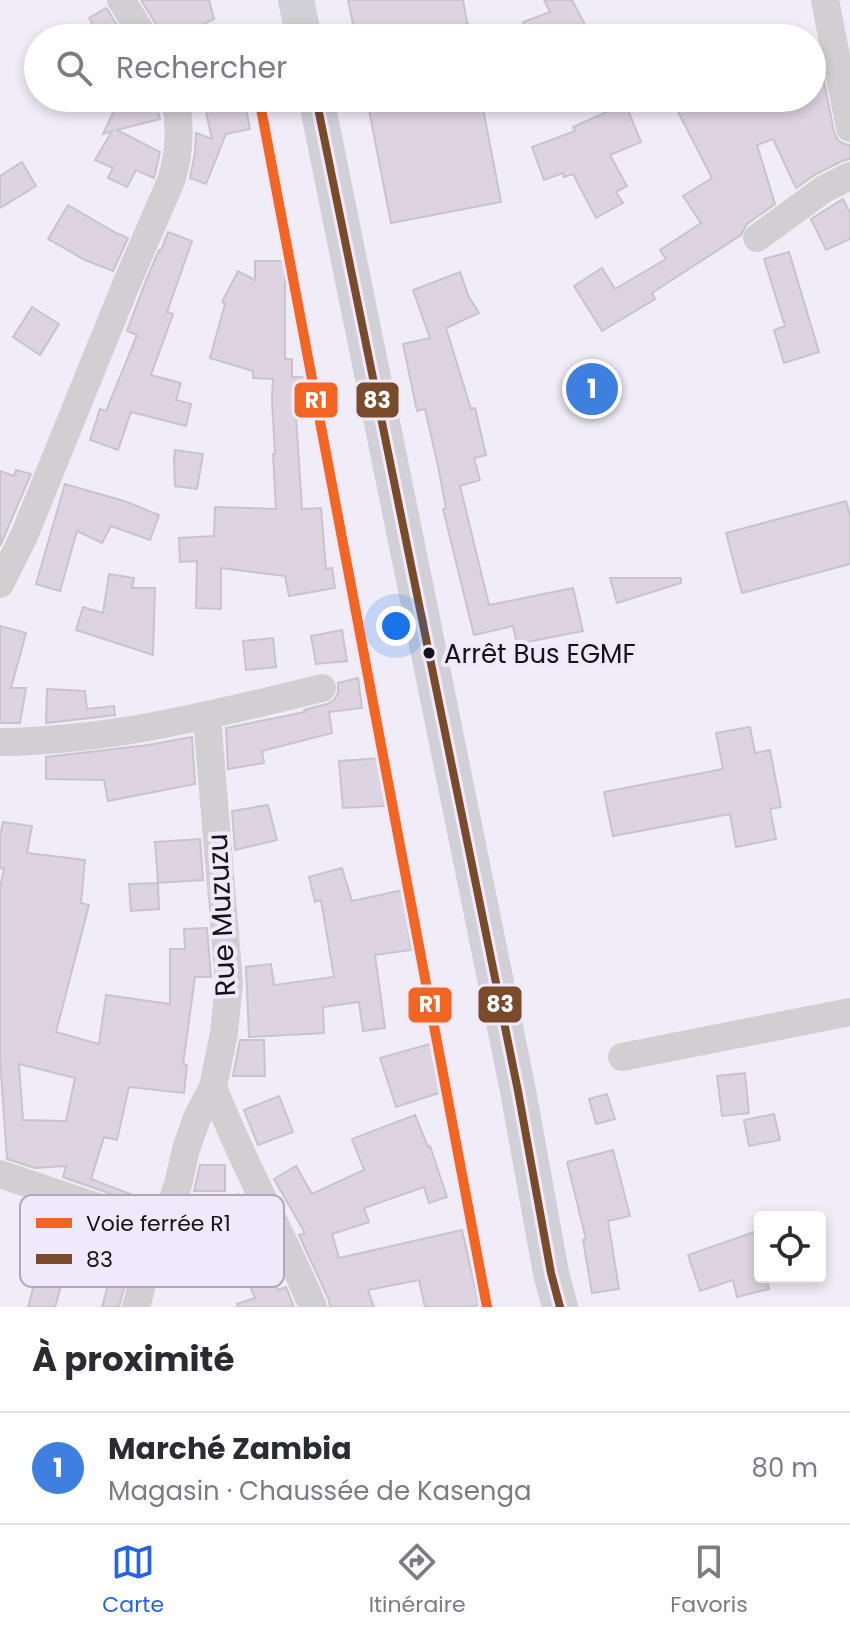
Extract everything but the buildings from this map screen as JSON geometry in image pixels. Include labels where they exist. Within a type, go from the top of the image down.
[{"type":"main road","points":[[296,0],[301,24]]},
{"type":"main road","points":[[319,112],[560,1307]]},
{"type":"street","points":[[121,0],[136,24]]},
{"type":"street","points":[[825,0],[850,128]]},
{"type":"street","points":[[0,584],[24,536],[171,181],[179,146],[178,112]]},
{"type":"street","points":[[757,238],[824,189],[850,176]]},
{"type":"street","points":[[0,742],[61,739],[207,717],[322,688]]},
{"type":"street","name":"Rue Muzuzu","points":[[174,1195],[197,1118],[213,1087],[224,1033],[229,983],[207,717]]},
{"type":"street","points":[[622,1057],[850,1012]]},
{"type":"street","points":[[213,1087],[262,1195]]},
{"type":"street","points":[[0,1174],[62,1195]]},
{"type":"street","points":[[284,1240],[313,1307]]},
{"type":"street","name":"Rue Muzuzu","points":[[136,1307],[141,1287]]},
{"type":"rail line","name":"R1","points":[[262,112],[487,1307]]},
{"type":"transit line","name":"83","points":[[319,112],[560,1307]]},
{"type":"place","name":"Marché Zambia","points":[[592,389]]},
{"type":"place","name":"Arrêt Bus EGMF","points":[[429,653]]}]
